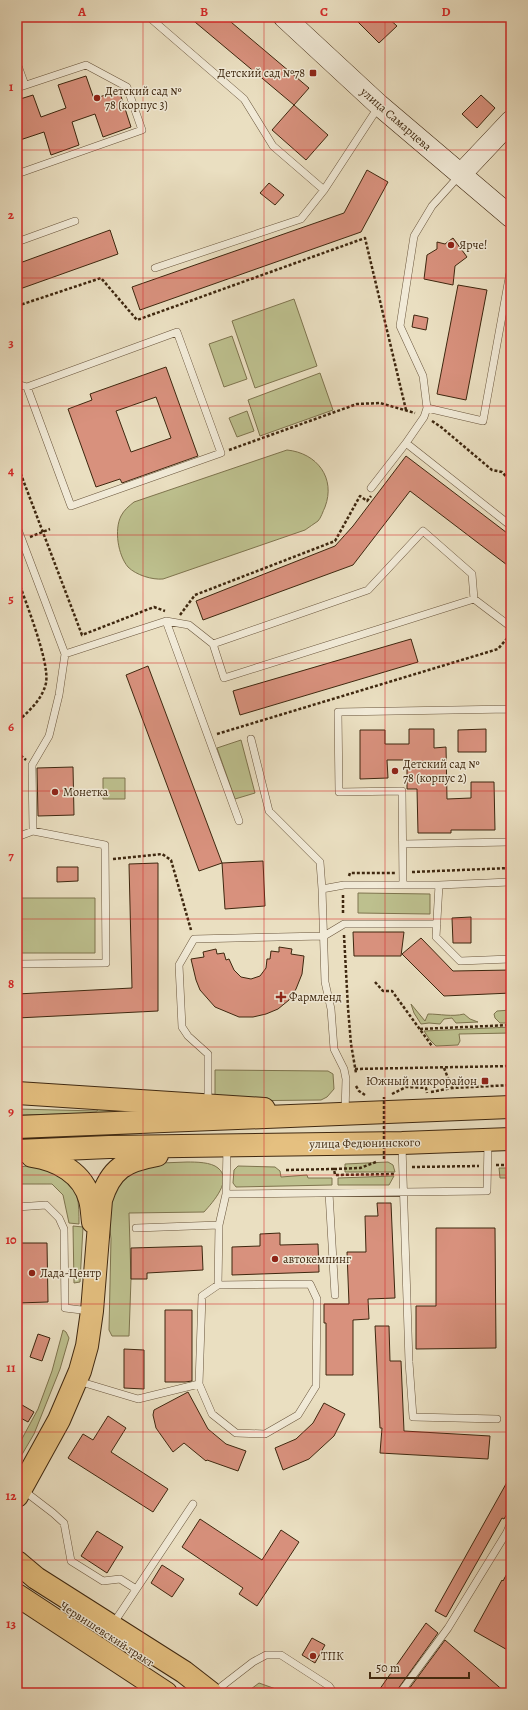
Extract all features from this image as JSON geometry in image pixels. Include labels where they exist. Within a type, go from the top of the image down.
[{"type":"main road","points":[[17,1093],[323,1114]]},
{"type":"main road","points":[[17,1127],[511,1107]]},
{"type":"main road","name":"улица Федюнинского","points":[[223,1145],[402,1143],[511,1139]]},
{"type":"main road","points":[[17,1151],[223,1145]]},
{"type":"main road","points":[[18,1492],[59,1420],[76,1381],[87,1346],[92,1311],[100,1200],[105,1186],[117,1169],[135,1159],[223,1145]]},
{"type":"main road","points":[[17,1154],[51,1160],[67,1168],[80,1180],[90,1200],[96,1247]]},
{"type":"main road","points":[[17,1562],[36,1578],[109,1630],[184,1672],[211,1693]]},
{"type":"main road","name":"Червишевский тракт","points":[[17,1576],[109,1630],[196,1693]]},
{"type":"main road","name":"Червишевский тракт","points":[[17,1595],[166,1693]]},
{"type":"main road","points":[[17,1609],[90,1657],[150,1693]]},
{"type":"street","name":"улица Самарцева","points":[[284,17],[379,105],[511,217]]},
{"type":"street","points":[[461,174],[511,121]]},
{"type":"lane","points":[[149,17],[244,99],[273,146],[324,190]]},
{"type":"lane","points":[[17,63],[25,85]]},
{"type":"lane","points":[[17,88],[86,65],[127,86],[142,130],[17,174]]},
{"type":"lane","points":[[155,268],[301,219],[324,190],[379,105]]},
{"type":"lane","points":[[371,491],[424,417],[427,408],[423,376],[400,326],[401,319],[414,236],[432,206],[461,174]]},
{"type":"lane","points":[[17,242],[75,221]]},
{"type":"lane","points":[[427,408],[483,421],[511,267]]},
{"type":"lane","points":[[17,384],[27,387],[177,332],[221,453],[71,506],[27,387]]},
{"type":"lane","points":[[406,443],[511,526]]},
{"type":"lane","points":[[17,527],[65,654],[59,695],[49,736],[32,765],[33,831]]},
{"type":"lane","points":[[213,644],[368,590],[423,531],[472,574],[474,599],[511,627]]},
{"type":"lane","points":[[65,654],[166,621],[189,625],[213,644],[224,678],[474,599]]},
{"type":"lane","points":[[166,621],[239,821]]},
{"type":"lane","points":[[403,885],[402,791],[338,792],[338,712],[511,709],[511,720]]},
{"type":"lane","points":[[251,739],[269,811],[320,862],[325,982],[331,1009],[334,1049],[344,1069],[346,1079],[345,1113]]},
{"type":"lane","points":[[17,837],[33,831],[105,844],[106,963],[17,964]]},
{"type":"lane","points":[[403,844],[511,842]]},
{"type":"lane","points":[[322,889],[344,885],[439,885],[511,882]]},
{"type":"lane","points":[[439,885],[436,937],[460,961],[511,959]]},
{"type":"lane","points":[[207,1105],[208,1054],[188,1036],[182,1027],[179,965],[194,939],[324,936],[344,924],[437,924]]},
{"type":"lane","points":[[226,1194],[487,1190],[488,1141]]},
{"type":"lane","points":[[402,1143],[412,1417],[497,1420]]},
{"type":"lane","points":[[218,1285],[219,1225],[226,1194],[223,1145]]},
{"type":"lane","points":[[329,1193],[335,1295]]},
{"type":"lane","points":[[17,1207],[46,1205],[59,1218],[64,1229],[65,1308],[92,1311]]},
{"type":"lane","points":[[136,1228],[219,1225]]},
{"type":"lane","points":[[310,1284],[317,1299],[316,1386],[298,1415],[265,1434],[236,1433],[212,1414],[199,1384],[202,1296],[218,1285],[310,1284]]},
{"type":"lane","points":[[76,1381],[138,1399],[199,1384]]},
{"type":"lane","points":[[18,1492],[53,1513],[64,1523],[71,1561],[103,1581],[120,1579],[136,1589]]},
{"type":"lane","points":[[109,1630],[193,1504]]},
{"type":"lane","points":[[400,1693],[448,1628],[507,1532],[511,1522]]},
{"type":"lane","points":[[216,1693],[222,1686],[253,1662],[266,1655],[281,1655],[329,1686],[334,1693]]},
{"type":"path","points":[[17,306],[101,278],[137,320],[365,238],[406,410]]},
{"type":"path","points":[[221,453],[357,404],[380,402],[424,417],[441,427],[492,470],[502,472],[511,482]]},
{"type":"path","points":[[17,464],[82,635],[154,607],[167,611]]},
{"type":"path","points":[[173,614],[179,616],[195,595],[335,540],[360,496],[367,501],[371,491]]},
{"type":"path","points":[[22,540],[50,529]]},
{"type":"path","points":[[17,577],[46,663],[46,683],[36,705],[17,722]]},
{"type":"path","points":[[208,737],[498,649],[511,634]]},
{"type":"path","points":[[105,860],[162,854],[171,860],[194,939]]},
{"type":"path","points":[[356,1076],[345,974],[342,895],[344,885],[350,873],[511,868]]},
{"type":"path","points":[[375,982],[383,991],[392,991],[432,1046]]},
{"type":"path","points":[[420,1029],[511,1025]]},
{"type":"path","points":[[344,1069],[511,1066]]},
{"type":"path","points":[[444,1068],[452,1088]]},
{"type":"path","points":[[356,1083],[356,1088],[359,1091],[363,1094],[371,1096]]},
{"type":"path","points":[[422,1095],[452,1088],[511,1084]]},
{"type":"path","points":[[334,1169],[360,1168],[384,1159],[384,1097],[406,1087],[426,1088],[428,1093]]},
{"type":"path","points":[[377,1096],[398,1095]]},
{"type":"green space","points":[[294,299],[317,366],[255,388],[232,321]]},
{"type":"green space","points":[[232,336],[247,379],[224,387],[209,344]]},
{"type":"green space","points":[[320,373],[333,410],[260,436],[248,400]]},
{"type":"green space","points":[[247,411],[254,431],[237,437],[229,418]]},
{"type":"green space","points":[[287,450],[298,452],[307,456],[315,462],[326,477],[328,496],[325,507],[318,521],[305,530],[163,579],[154,579],[144,576],[128,567],[122,556],[118,542],[118,528],[122,514],[134,502]]},
{"type":"green space","points":[[241,740],[255,793],[235,799],[217,748]]},
{"type":"green space","points":[[103,778],[125,778],[125,799],[103,799]]},
{"type":"green space","points":[[358,893],[430,894],[430,914],[358,913]]},
{"type":"green space","points":[[17,898],[95,898],[95,953],[17,953]]},
{"type":"green space","points":[[411,1004],[425,1021],[428,1014],[464,1014],[470,1019],[478,1022],[456,1023],[452,1018],[444,1019],[440,1024],[421,1024],[414,1013]]},
{"type":"green space","points":[[511,1010],[511,1023],[500,1023],[495,1018],[494,1014],[497,1011]]},
{"type":"green space","points":[[511,1027],[511,1033],[459,1034],[460,1041],[458,1045],[436,1046],[424,1031]]},
{"type":"green space","points":[[215,1070],[328,1071],[333,1074],[334,1089],[327,1097],[321,1100],[225,1101],[215,1096]]},
{"type":"green space","points":[[17,1109],[97,1111],[98,1109],[177,1112],[17,1115]]},
{"type":"green space","points":[[388,1162],[393,1165],[395,1172],[345,1172],[345,1164]]},
{"type":"green space","points":[[161,1163],[207,1163],[215,1166],[222,1173],[223,1185],[212,1203],[204,1212],[129,1213],[131,1279],[129,1336],[112,1336],[109,1330],[111,1239],[107,1202],[122,1174]]},
{"type":"green space","points":[[28,1166],[50,1171],[69,1182],[77,1195],[79,1206],[79,1224],[69,1223],[63,1195],[52,1184],[17,1184],[17,1167]]},
{"type":"green space","points":[[238,1166],[275,1167],[280,1171],[281,1177],[307,1175],[308,1178],[332,1178],[332,1185],[236,1187],[233,1183],[234,1170]]},
{"type":"green space","points":[[499,1168],[511,1168],[511,1178],[500,1178]]},
{"type":"green space","points":[[394,1176],[389,1185],[338,1185],[338,1178]]},
{"type":"green space","points":[[73,1226],[83,1227],[80,1282],[74,1283]]},
{"type":"green space","points":[[63,1330],[69,1338],[60,1369],[34,1434],[17,1463],[17,1448],[38,1409],[52,1371]]},
{"type":"green space","points":[[259,1683],[287,1693],[253,1693],[251,1689]]},
{"type":"water","points":[[17,642],[21,660],[17,677]]},
{"type":"building","points":[[189,17],[225,17],[309,88],[294,105]]},
{"type":"building","points":[[353,17],[387,17],[397,26],[379,43]]},
{"type":"building","points":[[86,76],[94,99],[119,90],[131,127],[103,137],[95,114],[72,122],[79,145],[51,155],[44,132],[17,141],[17,100],[33,95],[41,117],[66,108],[58,85]]},
{"type":"building","points":[[481,95],[495,108],[477,128],[462,114]]},
{"type":"building","points":[[294,105],[328,135],[306,160],[272,130]]},
{"type":"building","points":[[367,170],[388,182],[361,232],[140,310],[132,287],[344,213]]},
{"type":"building","points":[[269,183],[284,195],[275,205],[260,193]]},
{"type":"building","points":[[110,230],[118,254],[17,290],[17,264]]},
{"type":"building","points":[[453,238],[467,257],[455,266],[453,285],[424,279],[427,255],[437,249],[437,242],[445,244]]},
{"type":"building","points":[[458,285],[487,290],[466,400],[437,394]]},
{"type":"building","points":[[414,315],[428,318],[426,330],[412,327]]},
{"type":"building","points":[[166,367],[198,456],[122,483],[120,479],[96,487],[68,409],[92,400],[90,394]],"holes":[[[156,397],[171,438],[131,452],[116,411]]]},
{"type":"building","points":[[406,456],[511,536],[511,568],[410,491],[353,565],[203,620],[196,601],[335,546],[353,526]]},
{"type":"building","points":[[411,639],[418,662],[240,715],[233,691]]},
{"type":"building","points":[[148,666],[222,863],[199,871],[126,675]]},
{"type":"building","points":[[409,729],[434,729],[434,748],[446,747],[447,799],[471,798],[471,782],[494,782],[495,830],[451,830],[451,833],[418,833],[417,789],[407,789],[407,760],[387,760],[388,778],[360,779],[360,730],[385,730],[385,744],[409,744]]},
{"type":"building","points":[[486,729],[486,752],[458,752],[458,730]]},
{"type":"building","name":"Монетка","points":[[73,767],[74,815],[38,816],[37,768]]},
{"type":"building","points":[[263,861],[265,906],[225,909],[222,863]]},
{"type":"building","points":[[158,863],[158,1011],[17,1018],[17,994],[132,988],[129,864]]},
{"type":"building","points":[[57,867],[78,867],[78,881],[57,882]]},
{"type":"building","points":[[471,917],[471,943],[453,943],[452,918]]},
{"type":"building","points":[[353,932],[404,932],[401,956],[354,956]]},
{"type":"building","points":[[421,938],[453,971],[511,970],[511,993],[444,996],[402,954]]},
{"type":"building","points":[[279,947],[292,949],[291,954],[304,956],[302,974],[296,989],[289,1000],[278,1009],[253,1017],[239,1017],[215,1007],[200,990],[191,959],[204,957],[203,952],[216,949],[217,954],[224,953],[226,960],[229,959],[234,970],[241,977],[251,979],[260,976],[266,968],[267,959],[270,959],[271,951],[279,952]]},
{"type":"building","points":[[377,1203],[391,1203],[395,1298],[368,1299],[369,1319],[353,1320],[353,1375],[326,1375],[326,1323],[324,1323],[324,1304],[349,1304],[347,1252],[366,1252],[365,1216],[378,1216]]},
{"type":"building","points":[[436,1228],[495,1228],[496,1348],[416,1349],[416,1306],[436,1306]]},
{"type":"building","name":"автокемпинг","points":[[280,1233],[280,1245],[318,1244],[319,1272],[232,1275],[232,1247],[260,1246],[260,1234]]},
{"type":"building","name":"Лада-Центр","points":[[17,1243],[47,1243],[48,1302],[17,1303]]},
{"type":"building","points":[[202,1246],[203,1270],[147,1273],[147,1279],[131,1279],[131,1248]]},
{"type":"building","points":[[165,1310],[192,1310],[192,1381],[165,1382]]},
{"type":"building","points":[[375,1326],[389,1326],[390,1361],[401,1361],[404,1431],[490,1436],[488,1459],[380,1453],[382,1428],[380,1428]]},
{"type":"building","points":[[38,1334],[50,1338],[42,1361],[30,1357]]},
{"type":"building","points":[[124,1349],[144,1350],[144,1389],[124,1388]]},
{"type":"building","points":[[188,1392],[208,1429],[226,1444],[246,1451],[238,1471],[207,1460],[206,1461],[184,1443],[173,1452],[156,1428],[153,1415],[154,1410]]},
{"type":"building","points":[[17,1402],[34,1412],[28,1422],[17,1416]]},
{"type":"building","points":[[324,1403],[345,1414],[334,1436],[309,1459],[283,1470],[275,1448],[296,1439],[313,1423]]},
{"type":"building","points":[[108,1416],[126,1428],[111,1452],[168,1489],[153,1512],[68,1458],[83,1434],[93,1440]]},
{"type":"building","points":[[511,1475],[511,1507],[504,1519],[502,1518],[446,1617],[435,1611]]},
{"type":"building","points":[[200,1519],[262,1560],[281,1530],[299,1542],[257,1606],[239,1594],[243,1588],[182,1547]]},
{"type":"building","points":[[97,1531],[123,1547],[107,1573],[81,1556]]},
{"type":"building","points":[[162,1565],[184,1579],[172,1597],[151,1583]]},
{"type":"building","points":[[511,1566],[511,1652],[474,1631]]},
{"type":"building","points":[[426,1623],[438,1633],[395,1693],[377,1693]]},
{"type":"building","points":[[312,1638],[325,1645],[315,1663],[302,1655]]},
{"type":"building","points":[[445,1640],[506,1693],[406,1693]]},
{"type":"place","name":"Детский сад №78","points":[[313,73]]},
{"type":"place","name":"Детский сад № 78 (корпус 3)","points":[[97,98]]},
{"type":"place","name":"Ярче!","points":[[451,245]]},
{"type":"place","name":"Детский сад № 78 (корпус 2)","points":[[395,771]]},
{"type":"place","name":"Монетка","points":[[55,792]]},
{"type":"place","name":"Фармленд","points":[[281,997]]},
{"type":"place","name":"Южный микрорайон","points":[[485,1081]]},
{"type":"place","name":"автокемпинг","points":[[275,1259]]},
{"type":"place","name":"Лада-Центр","points":[[32,1273]]},
{"type":"place","name":"ТПК","points":[[313,1656]]}]
